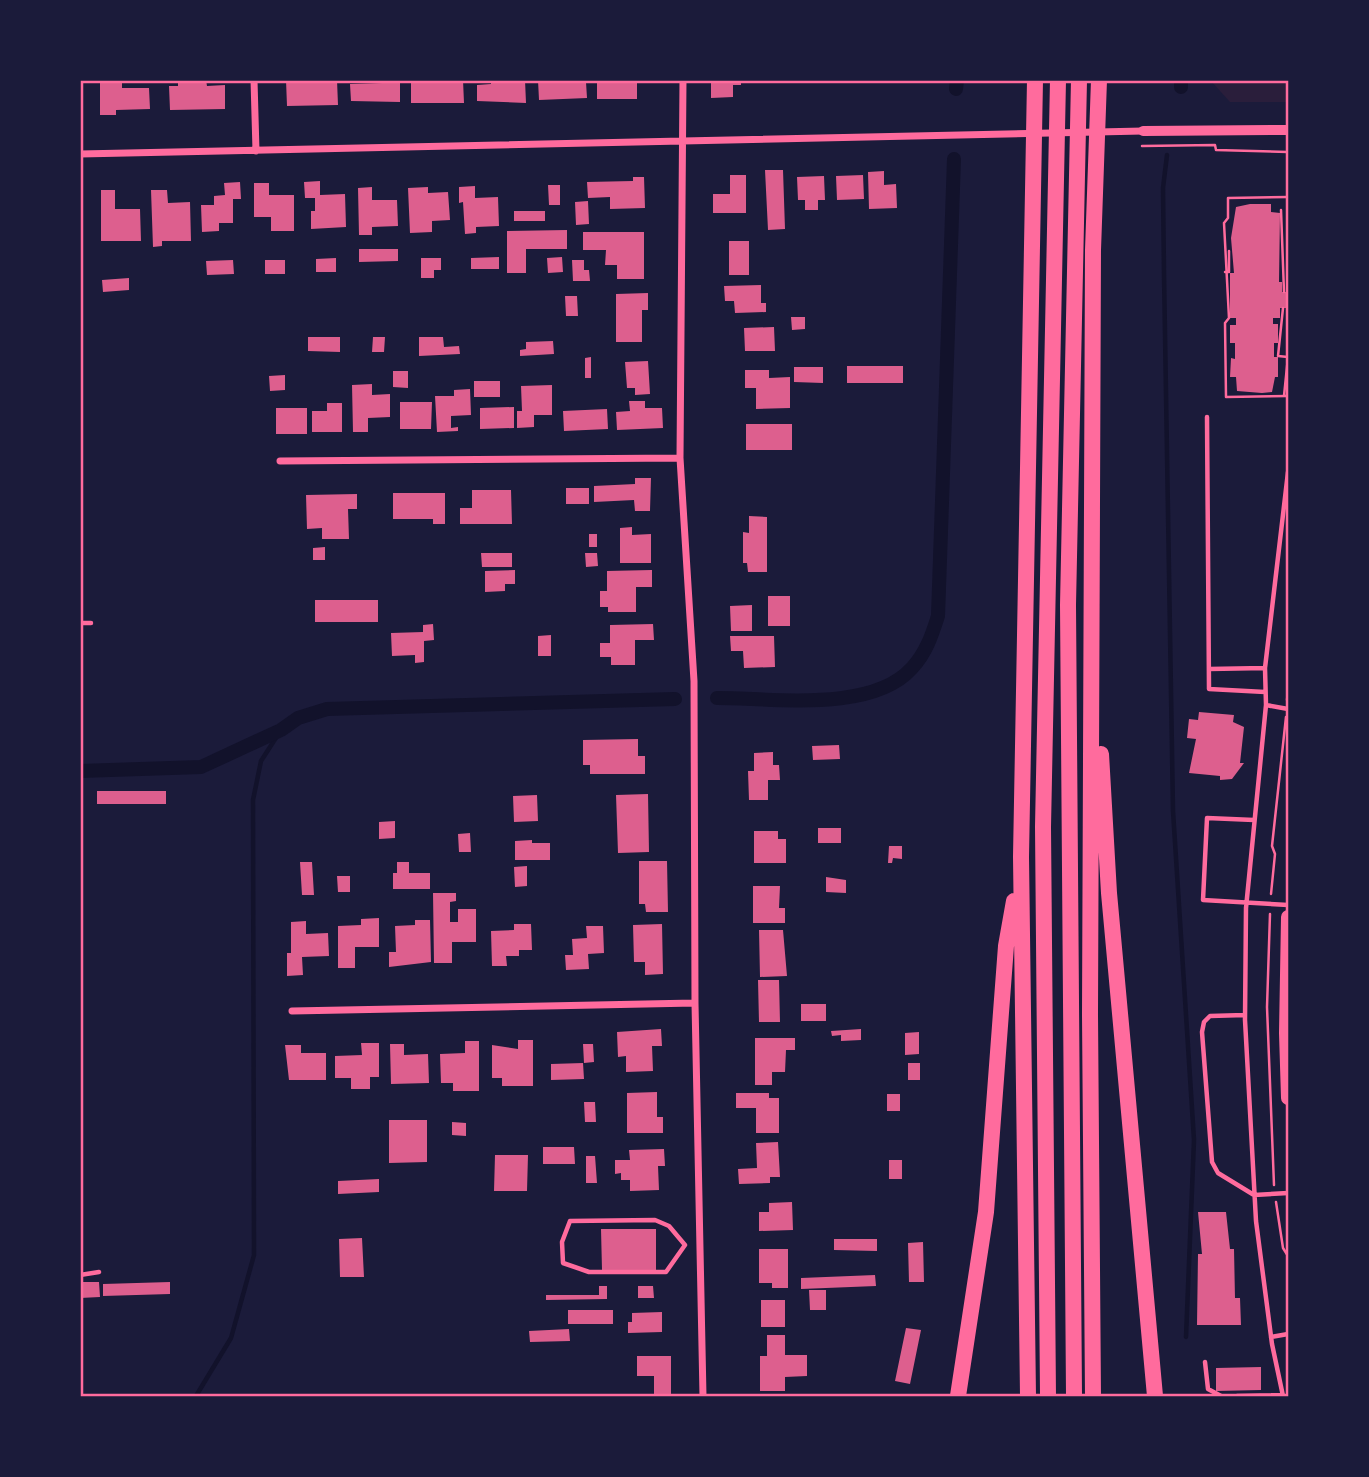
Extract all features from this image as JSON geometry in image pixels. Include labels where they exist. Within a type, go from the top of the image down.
[{"type":"highway","points":[[1028,1396],[1021,858],[1035,80]]},
{"type":"highway","points":[[1048,1396],[1042,827],[1058,80]]},
{"type":"highway","points":[[1074,1396],[1068,605],[1079,80]]},
{"type":"highway","points":[[1093,1396],[1090,1015],[1093,250],[1099,80]]},
{"type":"highway","points":[[1093,603],[1109,893],[1155,1396]]},
{"type":"highway","points":[[958,1396],[986,1212],[1006,946],[1021,858]]},
{"type":"main road","points":[[1289,917],[1289,1098]]},
{"type":"street","points":[[254,80],[256,151]]},
{"type":"street","points":[[683,80],[685,140],[680,458],[695,720],[695,1003],[703,1396]]},
{"type":"street","points":[[80,154],[1289,130]]},
{"type":"street","points":[[280,461],[680,458]]},
{"type":"street","points":[[292,1010],[695,1003]]},
{"type":"lane","points":[[1207,417],[1209,689],[1265,692]]},
{"type":"lane","points":[[1237,1396],[1283,1396],[1271,1337],[1254,1195],[1245,1015],[1246,903],[1266,705],[1265,668],[1289,472]]},
{"type":"lane","points":[[1281,534],[1289,535]]},
{"type":"lane","points":[[80,623],[91,623]]},
{"type":"lane","points":[[1209,669],[1265,668]]},
{"type":"lane","points":[[1266,705],[1289,709]]},
{"type":"lane","points":[[1254,820],[1207,818],[1203,900],[1289,905]]},
{"type":"lane","points":[[1245,1015],[1210,1016],[1204,1023],[1202,1032],[1212,1162],[1218,1173],[1254,1195],[1289,1193]]},
{"type":"lane","points":[[656,1220],[669,1226],[685,1245],[666,1272],[589,1272],[563,1263],[562,1242],[570,1221],[656,1220]]},
{"type":"lane","points":[[685,1245],[700,1244]]},
{"type":"lane","points":[[80,1275],[99,1272]]},
{"type":"lane","points":[[1271,1337],[1289,1334]]},
{"type":"lane","points":[[1205,1362],[1208,1389],[1221,1396]]},
{"type":"path","points":[[1142,146],[1215,145],[1216,150],[1289,152]]},
{"type":"path","points":[[1283,308],[1278,356],[1288,357],[1286,396],[1226,397],[1225,323],[1229,318],[1224,223],[1228,218],[1228,198],[1289,197]]},
{"type":"path","points":[[1281,210],[1284,292]]},
{"type":"path","points":[[1225,272],[1229,272],[1229,251]]},
{"type":"path","points":[[1282,269],[1289,269]]},
{"type":"shaded area","points":[[1211,81],[1288,81],[1288,102],[1230,102]]},
{"type":"building","points":[[178,80],[206,80],[207,86],[225,85],[225,109],[170,110],[169,86],[178,86]]},
{"type":"building","points":[[286,80],[337,80],[338,105],[287,106]]},
{"type":"building","points":[[382,80],[400,80],[400,102],[351,101],[350,84],[382,83]]},
{"type":"building","points":[[411,80],[463,80],[464,103],[411,103]]},
{"type":"building","points":[[491,80],[525,80],[526,103],[477,101],[477,85],[491,84]]},
{"type":"building","points":[[538,80],[586,82],[587,98],[539,100]]},
{"type":"building","points":[[597,80],[637,80],[637,99],[597,99]]},
{"type":"building","points":[[711,80],[741,80],[741,85],[733,85],[733,97],[711,98]]},
{"type":"building","points":[[100,81],[122,81],[122,88],[149,88],[150,109],[116,110],[116,115],[100,115]]},
{"type":"building","points":[[765,170],[783,170],[785,229],[768,230]]},
{"type":"building","points":[[884,171],[884,185],[896,184],[897,208],[869,209],[868,172]]},
{"type":"building","points":[[730,175],[746,175],[746,213],[713,213],[713,194],[730,194]]},
{"type":"building","points":[[863,175],[864,199],[837,200],[836,176]]},
{"type":"building","points":[[824,176],[825,200],[818,200],[818,210],[805,210],[805,200],[798,200],[797,177]]},
{"type":"building","points":[[633,177],[644,177],[645,208],[610,209],[610,197],[588,198],[587,182],[633,181]]},
{"type":"building","points":[[320,181],[320,195],[345,194],[346,227],[311,229],[311,211],[315,211],[315,198],[305,198],[304,182]]},
{"type":"building","points":[[240,182],[241,199],[233,199],[233,223],[219,223],[219,231],[202,232],[201,205],[214,205],[214,196],[225,195],[224,183]]},
{"type":"building","points":[[254,183],[269,183],[269,195],[294,195],[294,231],[271,231],[271,217],[254,217]]},
{"type":"building","points":[[548,185],[560,185],[560,205],[549,205]]},
{"type":"building","points":[[475,186],[475,198],[498,197],[499,226],[476,227],[476,233],[465,234],[459,187]]},
{"type":"building","points":[[372,187],[372,200],[397,200],[398,226],[372,227],[372,235],[359,235],[358,188]]},
{"type":"building","points":[[428,187],[428,193],[448,192],[450,220],[432,221],[432,232],[410,233],[408,188]]},
{"type":"building","points":[[101,190],[115,190],[115,209],[140,209],[141,241],[101,241]]},
{"type":"building","points":[[151,190],[167,190],[168,203],[190,202],[191,241],[162,241],[162,246],[153,247]]},
{"type":"building","points":[[588,201],[589,224],[576,225],[575,202]]},
{"type":"building","points":[[1271,204],[1271,212],[1280,213],[1279,282],[1282,282],[1282,292],[1288,292],[1288,308],[1280,308],[1280,318],[1273,318],[1273,324],[1278,324],[1278,343],[1274,343],[1274,357],[1278,357],[1278,377],[1275,377],[1272,392],[1262,393],[1237,391],[1236,377],[1230,377],[1231,358],[1235,359],[1235,343],[1230,343],[1230,325],[1236,325],[1236,318],[1230,318],[1230,273],[1234,273],[1231,238],[1236,207]]},
{"type":"building","points":[[514,211],[545,211],[545,221],[514,221]]},
{"type":"building","points":[[567,230],[567,249],[526,249],[526,273],[507,273],[507,231]]},
{"type":"building","points":[[583,232],[644,232],[644,279],[617,279],[617,265],[605,265],[606,250],[583,250]]},
{"type":"building","points":[[729,241],[749,241],[749,275],[729,275]]},
{"type":"building","points":[[359,249],[398,249],[398,261],[359,262]]},
{"type":"building","points":[[499,257],[499,269],[471,269],[471,258]]},
{"type":"building","points":[[562,257],[563,272],[548,273],[547,258]]},
{"type":"building","points":[[336,258],[336,272],[316,272],[316,259]]},
{"type":"building","points":[[421,258],[441,258],[441,270],[434,270],[434,278],[421,278]]},
{"type":"building","points":[[233,260],[234,274],[207,275],[206,261]]},
{"type":"building","points":[[265,260],[285,260],[285,274],[265,274]]},
{"type":"building","points":[[572,260],[584,260],[584,270],[589,270],[590,281],[573,281]]},
{"type":"building","points":[[129,278],[129,290],[103,292],[102,280]]},
{"type":"building","points":[[761,285],[761,303],[766,303],[766,312],[735,313],[734,301],[725,301],[724,286]]},
{"type":"building","points":[[648,293],[648,310],[642,310],[642,342],[616,342],[616,294]]},
{"type":"building","points":[[565,296],[577,296],[578,316],[566,316]]},
{"type":"building","points":[[791,317],[805,317],[805,329],[792,330]]},
{"type":"building","points":[[774,327],[775,351],[745,351],[744,328]]},
{"type":"building","points":[[308,337],[340,337],[340,352],[308,351]]},
{"type":"building","points":[[373,337],[385,337],[384,352],[372,352]]},
{"type":"building","points":[[419,337],[443,337],[444,347],[459,346],[460,354],[419,356]]},
{"type":"building","points":[[553,341],[554,354],[520,356],[520,350],[526,349],[526,342]]},
{"type":"building","points":[[591,357],[591,378],[585,378],[585,358]]},
{"type":"building","points":[[648,361],[650,394],[635,395],[635,388],[627,388],[625,362]]},
{"type":"building","points":[[847,366],[903,366],[903,383],[847,383]]},
{"type":"building","points":[[794,367],[823,367],[823,383],[794,382]]},
{"type":"building","points":[[745,370],[769,370],[769,378],[790,377],[790,408],[756,409],[756,388],[745,388]]},
{"type":"building","points":[[393,371],[408,371],[408,388],[393,387]]},
{"type":"building","points":[[285,375],[285,390],[270,391],[269,376]]},
{"type":"building","points":[[474,381],[500,381],[500,397],[474,397]]},
{"type":"building","points":[[372,384],[372,395],[390,394],[390,417],[368,418],[368,432],[353,432],[352,385]]},
{"type":"building","points":[[552,385],[552,415],[534,415],[534,427],[517,428],[517,411],[522,411],[521,386]]},
{"type":"building","points":[[470,389],[471,415],[451,416],[451,428],[458,427],[458,431],[437,432],[435,396],[454,396],[454,390]]},
{"type":"building","points":[[629,401],[645,401],[645,408],[662,408],[663,428],[617,430],[616,412],[630,411]]},
{"type":"building","points":[[400,402],[432,402],[431,429],[400,429]]},
{"type":"building","points":[[327,403],[342,403],[342,432],[312,432],[312,411],[327,411]]},
{"type":"building","points":[[514,407],[514,428],[480,429],[480,408]]},
{"type":"building","points":[[276,408],[307,408],[307,434],[276,434]]},
{"type":"building","points":[[607,409],[608,429],[564,431],[563,411]]},
{"type":"building","points":[[746,424],[792,424],[792,450],[746,450]]},
{"type":"building","points":[[635,478],[651,478],[650,511],[635,511],[634,500],[594,502],[594,486],[635,484]]},
{"type":"building","points":[[566,488],[589,488],[589,504],[566,504]]},
{"type":"building","points":[[472,490],[511,490],[512,524],[460,524],[460,508],[472,508]]},
{"type":"building","points":[[393,493],[445,493],[445,524],[433,524],[433,519],[393,519]]},
{"type":"building","points":[[357,494],[357,509],[348,509],[349,539],[322,539],[322,528],[307,529],[306,495]]},
{"type":"building","points":[[749,516],[767,517],[767,572],[748,572],[747,563],[743,563],[743,532],[749,533]]},
{"type":"building","points":[[632,527],[632,535],[651,534],[651,563],[620,563],[620,528]]},
{"type":"building","points":[[589,534],[597,534],[597,547],[589,547]]},
{"type":"building","points":[[325,547],[325,560],[313,560],[313,548]]},
{"type":"building","points":[[481,553],[512,553],[512,567],[482,567]]},
{"type":"building","points":[[585,553],[597,553],[598,566],[586,567]]},
{"type":"building","points":[[515,570],[515,584],[505,584],[505,591],[485,592],[485,571]]},
{"type":"building","points":[[652,570],[652,587],[636,587],[636,612],[608,612],[608,607],[600,607],[600,591],[607,591],[607,571]]},
{"type":"building","points":[[768,596],[790,596],[790,626],[768,626]]},
{"type":"building","points":[[315,600],[378,600],[378,622],[315,622]]},
{"type":"building","points":[[752,605],[752,631],[731,631],[730,606]]},
{"type":"building","points":[[433,624],[434,640],[424,641],[424,662],[415,663],[415,655],[392,656],[391,633],[423,632],[423,625]]},
{"type":"building","points":[[653,624],[654,640],[635,640],[635,665],[611,665],[611,657],[600,657],[600,643],[610,643],[610,625]]},
{"type":"building","points":[[551,635],[551,656],[538,656],[538,636]]},
{"type":"building","points":[[730,636],[774,636],[775,667],[744,668],[743,651],[731,651]]},
{"type":"building","points":[[1199,712],[1234,715],[1233,722],[1244,727],[1240,763],[1244,763],[1232,779],[1220,780],[1220,776],[1189,773],[1196,739],[1187,738],[1189,719],[1198,720]]},
{"type":"building","points":[[638,739],[638,756],[645,756],[645,774],[590,774],[590,765],[583,765],[583,740]]},
{"type":"building","points":[[839,745],[840,759],[813,760],[812,746]]},
{"type":"building","points":[[773,752],[773,765],[779,765],[780,780],[768,780],[768,800],[749,800],[748,771],[754,771],[754,753]]},
{"type":"building","points":[[97,791],[166,791],[166,804],[97,804]]},
{"type":"building","points":[[648,794],[649,852],[618,853],[616,795]]},
{"type":"building","points":[[537,795],[538,821],[514,822],[513,796]]},
{"type":"building","points":[[395,821],[395,838],[379,839],[379,822]]},
{"type":"building","points":[[818,828],[841,828],[841,843],[818,843]]},
{"type":"building","points":[[754,831],[778,831],[778,839],[786,839],[786,863],[754,863]]},
{"type":"building","points":[[470,833],[471,852],[459,852],[458,834]]},
{"type":"building","points":[[532,840],[532,843],[550,843],[550,860],[515,860],[515,841]]},
{"type":"building","points":[[889,846],[902,846],[902,859],[893,858],[892,863],[888,863]]},
{"type":"building","points":[[639,861],[667,861],[668,912],[646,912],[645,904],[639,904]]},
{"type":"building","points":[[300,862],[312,862],[314,895],[302,895]]},
{"type":"building","points":[[397,862],[409,862],[409,873],[430,873],[430,889],[393,889],[393,873],[397,873]]},
{"type":"building","points":[[527,866],[527,886],[515,887],[514,867]]},
{"type":"building","points":[[337,876],[350,876],[350,892],[338,892]]},
{"type":"building","points":[[826,877],[846,880],[846,893],[826,892]]},
{"type":"building","points":[[753,886],[780,886],[779,908],[785,908],[785,923],[753,923]]},
{"type":"building","points":[[433,893],[456,893],[456,901],[450,902],[450,922],[458,922],[458,909],[476,909],[476,942],[452,942],[452,963],[434,963]]},
{"type":"building","points":[[379,918],[379,947],[355,947],[355,968],[338,968],[338,926],[361,925],[361,919]]},
{"type":"building","points":[[415,920],[430,920],[431,962],[389,967],[389,952],[396,952],[395,926],[415,925]]},
{"type":"building","points":[[306,921],[306,934],[328,933],[329,956],[302,957],[303,975],[287,976],[287,953],[291,953],[291,922]]},
{"type":"building","points":[[514,924],[531,924],[532,950],[519,950],[519,956],[506,956],[507,966],[492,966],[491,931],[514,930]]},
{"type":"building","points":[[662,924],[663,974],[645,975],[645,962],[634,962],[633,925]]},
{"type":"building","points":[[586,926],[603,926],[604,953],[588,954],[589,969],[566,970],[565,955],[573,955],[572,939],[587,938]]},
{"type":"building","points":[[759,930],[783,930],[787,976],[760,977]]},
{"type":"building","points":[[758,980],[779,980],[780,1022],[759,1022]]},
{"type":"building","points":[[801,1004],[826,1004],[826,1021],[801,1021]]},
{"type":"building","points":[[661,1029],[662,1046],[652,1046],[653,1071],[626,1072],[626,1056],[618,1057],[617,1032]]},
{"type":"building","points":[[861,1029],[861,1040],[841,1041],[841,1035],[832,1036],[831,1031]]},
{"type":"building","points":[[919,1032],[919,1054],[905,1055],[905,1033]]},
{"type":"building","points":[[755,1038],[795,1038],[795,1050],[786,1050],[785,1072],[772,1072],[772,1085],[755,1085]]},
{"type":"building","points":[[518,1040],[533,1040],[533,1086],[502,1086],[502,1078],[492,1078],[492,1045],[518,1049]]},
{"type":"building","points":[[465,1041],[479,1041],[479,1091],[453,1091],[453,1083],[441,1083],[440,1054],[465,1053]]},
{"type":"building","points":[[361,1043],[379,1043],[379,1077],[370,1077],[370,1089],[351,1089],[351,1078],[335,1078],[335,1056],[362,1055]]},
{"type":"building","points":[[390,1044],[404,1044],[404,1055],[428,1054],[429,1083],[391,1084]]},
{"type":"building","points":[[583,1044],[593,1044],[594,1062],[584,1063]]},
{"type":"building","points":[[285,1045],[301,1045],[301,1053],[326,1053],[326,1080],[289,1080]]},
{"type":"building","points":[[583,1063],[584,1079],[551,1080],[551,1064]]},
{"type":"building","points":[[908,1063],[920,1063],[920,1080],[908,1080]]},
{"type":"building","points":[[657,1092],[657,1117],[663,1117],[663,1133],[627,1133],[627,1093]]},
{"type":"building","points":[[736,1093],[769,1093],[769,1098],[779,1098],[779,1133],[756,1133],[756,1108],[736,1108]]},
{"type":"building","points":[[887,1094],[900,1094],[900,1111],[887,1111]]},
{"type":"building","points":[[584,1102],[595,1102],[596,1122],[585,1122]]},
{"type":"building","points":[[389,1120],[427,1120],[427,1162],[389,1163]]},
{"type":"building","points":[[452,1122],[466,1123],[466,1136],[452,1135]]},
{"type":"building","points":[[778,1142],[780,1177],[770,1177],[770,1183],[739,1184],[738,1169],[757,1168],[756,1143]]},
{"type":"building","points":[[543,1147],[574,1147],[575,1164],[543,1164]]},
{"type":"building","points":[[664,1149],[665,1166],[658,1166],[659,1190],[630,1191],[630,1180],[621,1180],[621,1173],[615,1174],[615,1160],[630,1160],[629,1150]]},
{"type":"building","points":[[495,1155],[528,1155],[527,1191],[494,1191]]},
{"type":"building","points":[[586,1156],[595,1156],[597,1183],[586,1183]]},
{"type":"building","points":[[889,1160],[902,1160],[902,1179],[889,1179]]},
{"type":"building","points":[[379,1179],[379,1192],[338,1194],[338,1181]]},
{"type":"building","points":[[792,1202],[793,1230],[759,1231],[759,1212],[769,1212],[769,1203]]},
{"type":"building","points":[[1198,1212],[1226,1212],[1230,1249],[1234,1249],[1235,1298],[1240,1298],[1241,1325],[1197,1325],[1198,1254],[1202,1254]]},
{"type":"building","points":[[601,1229],[656,1229],[656,1270],[602,1270]]},
{"type":"building","points":[[362,1238],[364,1277],[340,1277],[339,1239]]},
{"type":"building","points":[[834,1239],[877,1239],[877,1251],[834,1250]]},
{"type":"building","points":[[923,1242],[924,1282],[909,1282],[908,1243]]},
{"type":"building","points":[[759,1249],[788,1249],[788,1288],[772,1288],[772,1283],[759,1283]]},
{"type":"building","points":[[875,1275],[876,1286],[801,1289],[801,1278]]},
{"type":"building","points":[[80,1282],[99,1282],[100,1297],[80,1298]]},
{"type":"building","points":[[170,1282],[170,1294],[103,1296],[103,1284]]},
{"type":"building","points":[[599,1286],[607,1286],[607,1299],[546,1300],[546,1295],[599,1295]]},
{"type":"building","points":[[638,1286],[653,1286],[654,1298],[638,1298]]},
{"type":"building","points":[[809,1290],[826,1290],[826,1310],[810,1310]]},
{"type":"building","points":[[761,1300],[785,1300],[785,1327],[761,1327]]},
{"type":"building","points":[[568,1310],[613,1310],[613,1324],[568,1324]]},
{"type":"building","points":[[662,1312],[662,1332],[628,1333],[628,1322],[632,1322],[632,1313]]},
{"type":"building","points":[[906,1328],[921,1330],[910,1384],[895,1381]]},
{"type":"building","points":[[569,1329],[570,1341],[530,1342],[529,1331]]},
{"type":"building","points":[[767,1335],[785,1335],[785,1355],[807,1355],[807,1376],[785,1377],[785,1391],[760,1391],[760,1356],[767,1356]]},
{"type":"building","points":[[637,1356],[671,1356],[671,1396],[654,1396],[654,1376],[637,1376]]},
{"type":"building","points":[[1261,1367],[1261,1390],[1216,1391],[1216,1368]]},
{"type":"waterway","points":[[956,89],[957,80]]},
{"type":"waterway","points":[[1181,80],[1181,87]]},
{"type":"waterway","points":[[1167,155],[1163,188],[1173,811],[1194,1140],[1186,1337]]},
{"type":"waterway","points":[[717,698],[820,700],[873,692],[894,682],[912,668],[928,644],[938,616],[954,159]]},
{"type":"waterway","points":[[80,771],[201,767],[281,730],[298,718],[327,709],[675,699]]},
{"type":"waterway","points":[[196,1396],[231,1338],[254,1255],[253,800],[261,761],[281,730]]}]
